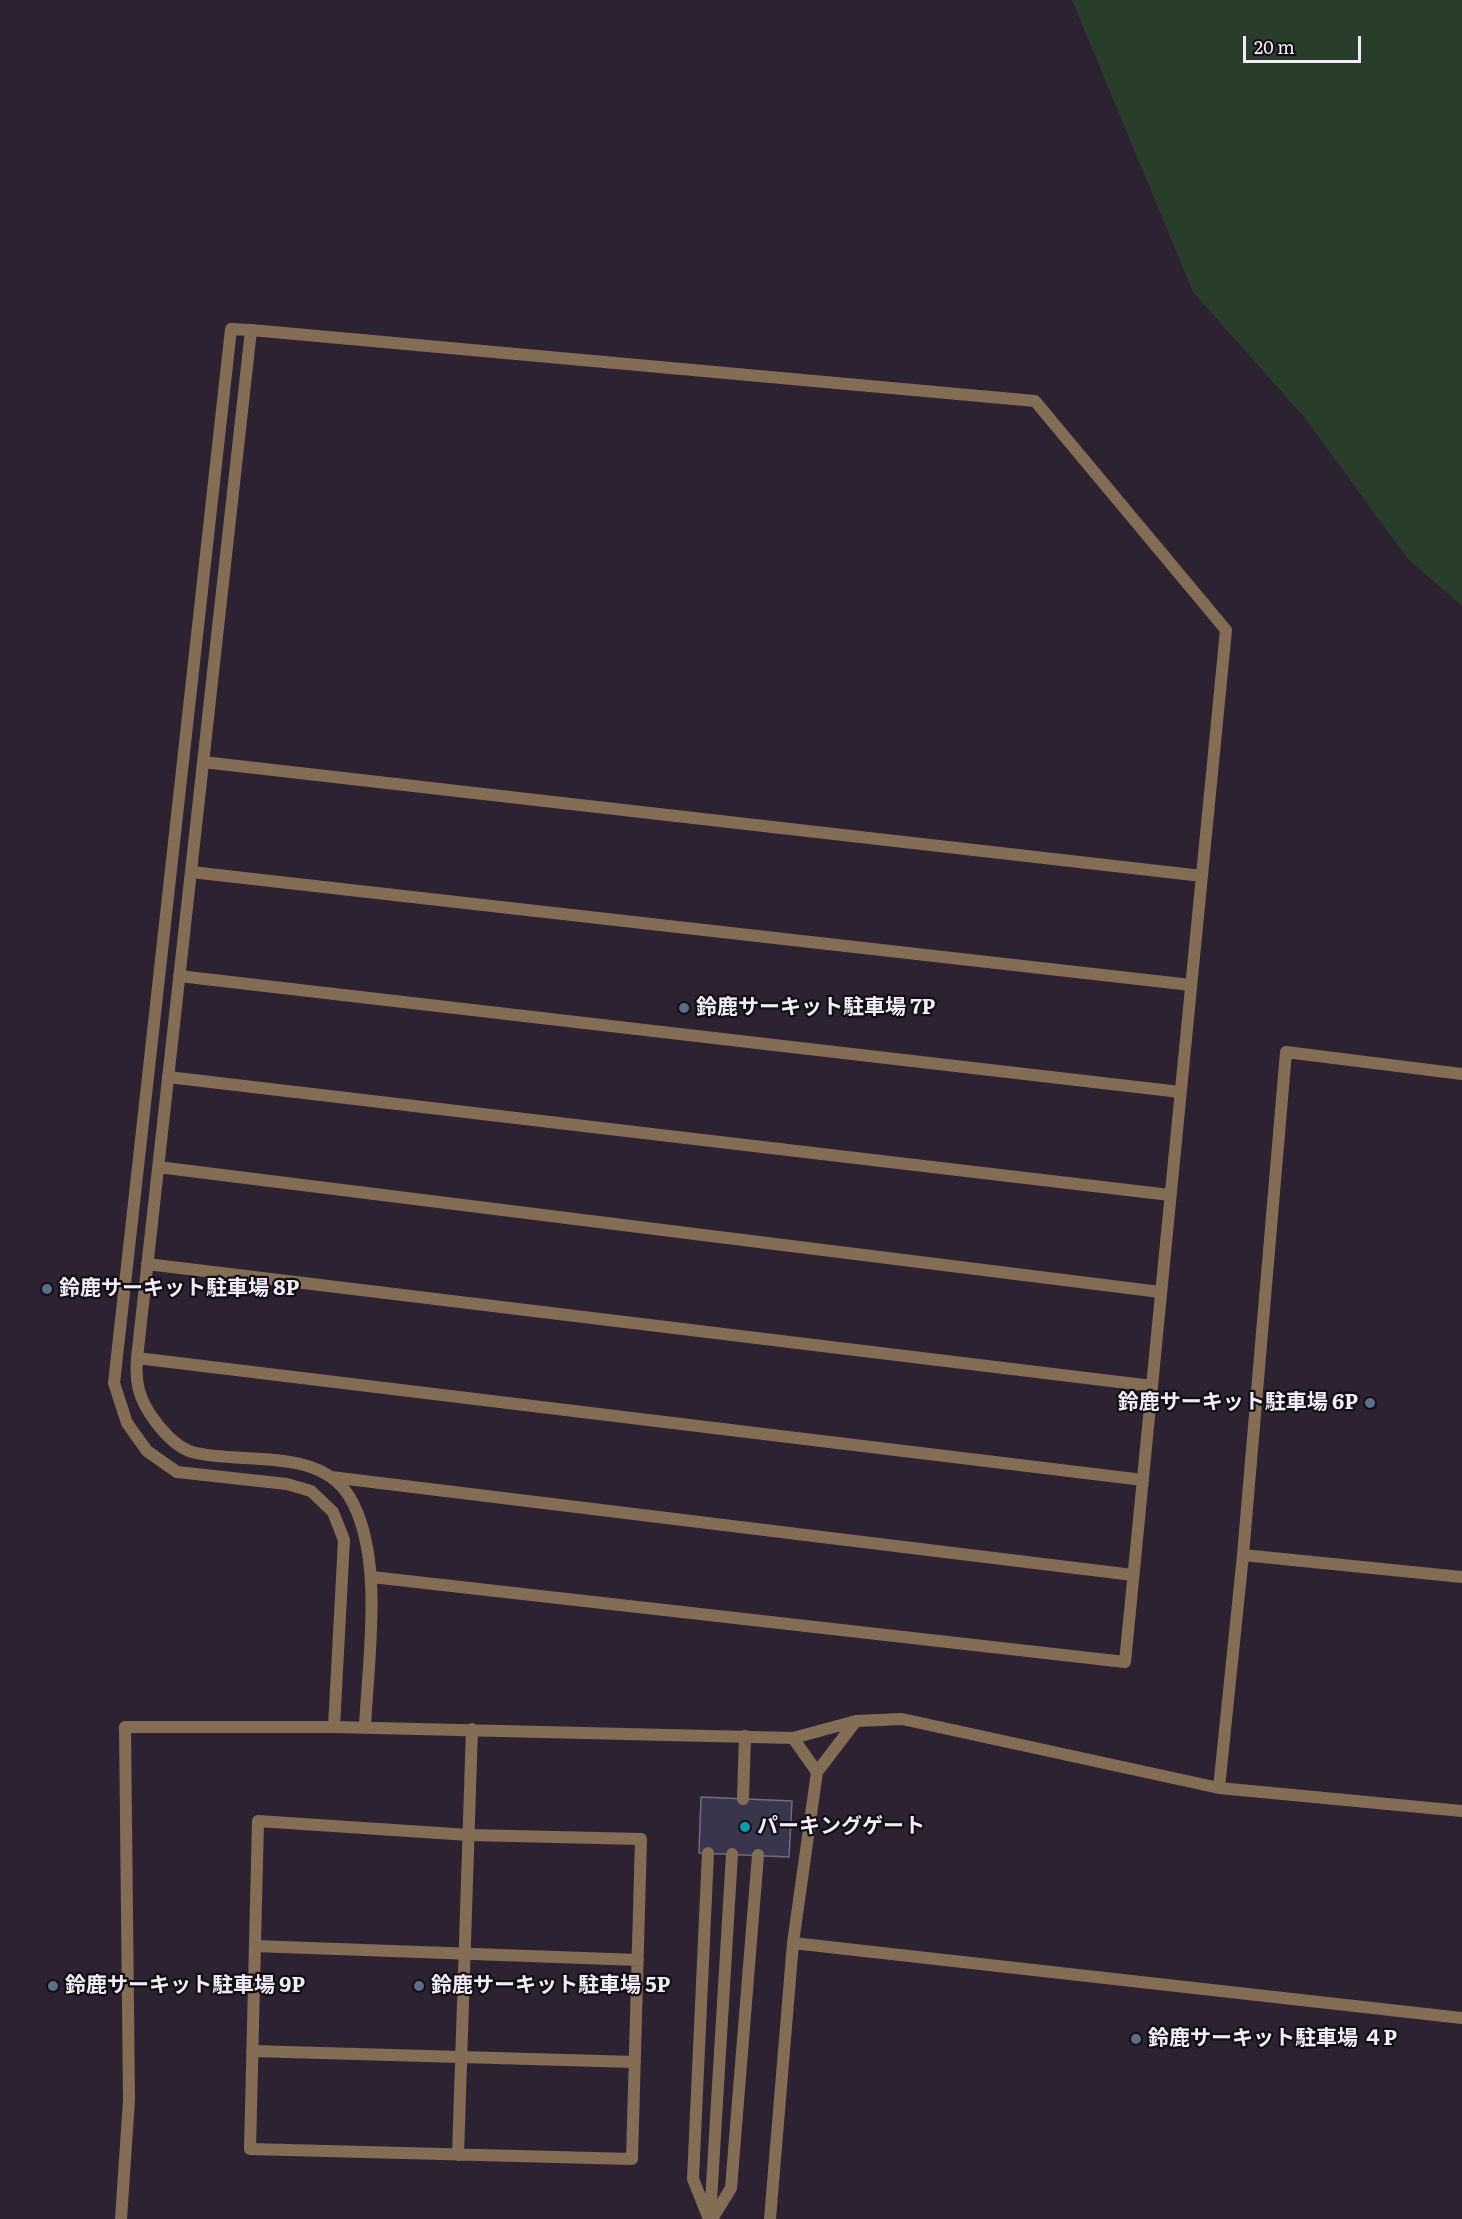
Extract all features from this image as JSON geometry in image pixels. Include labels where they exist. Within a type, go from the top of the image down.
[{"type":"lane","points":[[334,1727],[344,1540],[333,1512],[312,1491],[287,1484],[177,1472],[147,1451],[127,1423],[114,1383],[231,329],[1035,401],[1226,630],[1125,1662],[372,1577]]},
{"type":"lane","points":[[251,330],[147,1264],[136,1388],[146,1409],[167,1437],[191,1452],[307,1465],[331,1477],[348,1493],[360,1516],[369,1546],[372,1577],[365,1727]]},
{"type":"lane","points":[[203,762],[1202,876]]},
{"type":"lane","points":[[191,872],[1191,985]]},
{"type":"lane","points":[[180,976],[1180,1092]]},
{"type":"lane","points":[[1219,1788],[1243,1555],[1286,1052],[1462,1074]]},
{"type":"lane","points":[[168,1077],[1170,1195]]},
{"type":"lane","points":[[158,1167],[1160,1292]]},
{"type":"lane","points":[[147,1264],[1152,1386]]},
{"type":"lane","points":[[137,1358],[1143,1480]]},
{"type":"lane","points":[[331,1477],[1133,1575]]},
{"type":"lane","points":[[1243,1555],[1462,1577]]},
{"type":"lane","points":[[121,2219],[129,2100],[124,1727],[365,1727],[794,1738],[856,1721],[902,1719],[1219,1788],[1462,1811]]},
{"type":"lane","points":[[770,2219],[793,1943],[817,1772],[856,1721]]},
{"type":"lane","points":[[458,2155],[472,1729]]},
{"type":"lane","points":[[743,1799],[745,1736]]},
{"type":"lane","points":[[794,1738],[817,1772]]},
{"type":"lane","points":[[258,1821],[469,1834],[641,1839],[632,2159],[250,2149],[258,1821]]},
{"type":"lane","points":[[708,1853],[693,2179],[710,2219]]},
{"type":"lane","points":[[710,2219],[732,1854]]},
{"type":"lane","points":[[710,2219],[731,2188],[758,1855]]},
{"type":"lane","points":[[793,1943],[1462,2018]]},
{"type":"lane","points":[[255,1946],[638,1960]]},
{"type":"lane","points":[[252,2051],[634,2062]]},
{"type":"green space","points":[[1072,0],[1462,0],[1462,606],[1408,559],[1304,417],[1193,292]]},
{"type":"building","name":"パーキングゲート","points":[[701,1797],[792,1801],[789,1857],[699,1853]]},
{"type":"place","name":"鈴鹿サーキット駐車場 7P","points":[[684,1008]]},
{"type":"place","name":"鈴鹿サーキット駐車場 8P","points":[[47,1289]]},
{"type":"place","name":"鈴鹿サーキット駐車場 6P","points":[[1370,1403]]},
{"type":"place","name":"パーキングゲート","points":[[745,1827]]},
{"type":"place","name":"鈴鹿サーキット駐車場 9P","points":[[53,1986]]},
{"type":"place","name":"鈴鹿サーキット駐車場 5P","points":[[419,1986]]},
{"type":"place","name":"鈴鹿サーキット駐車場 ４P","points":[[1136,2039]]}]
